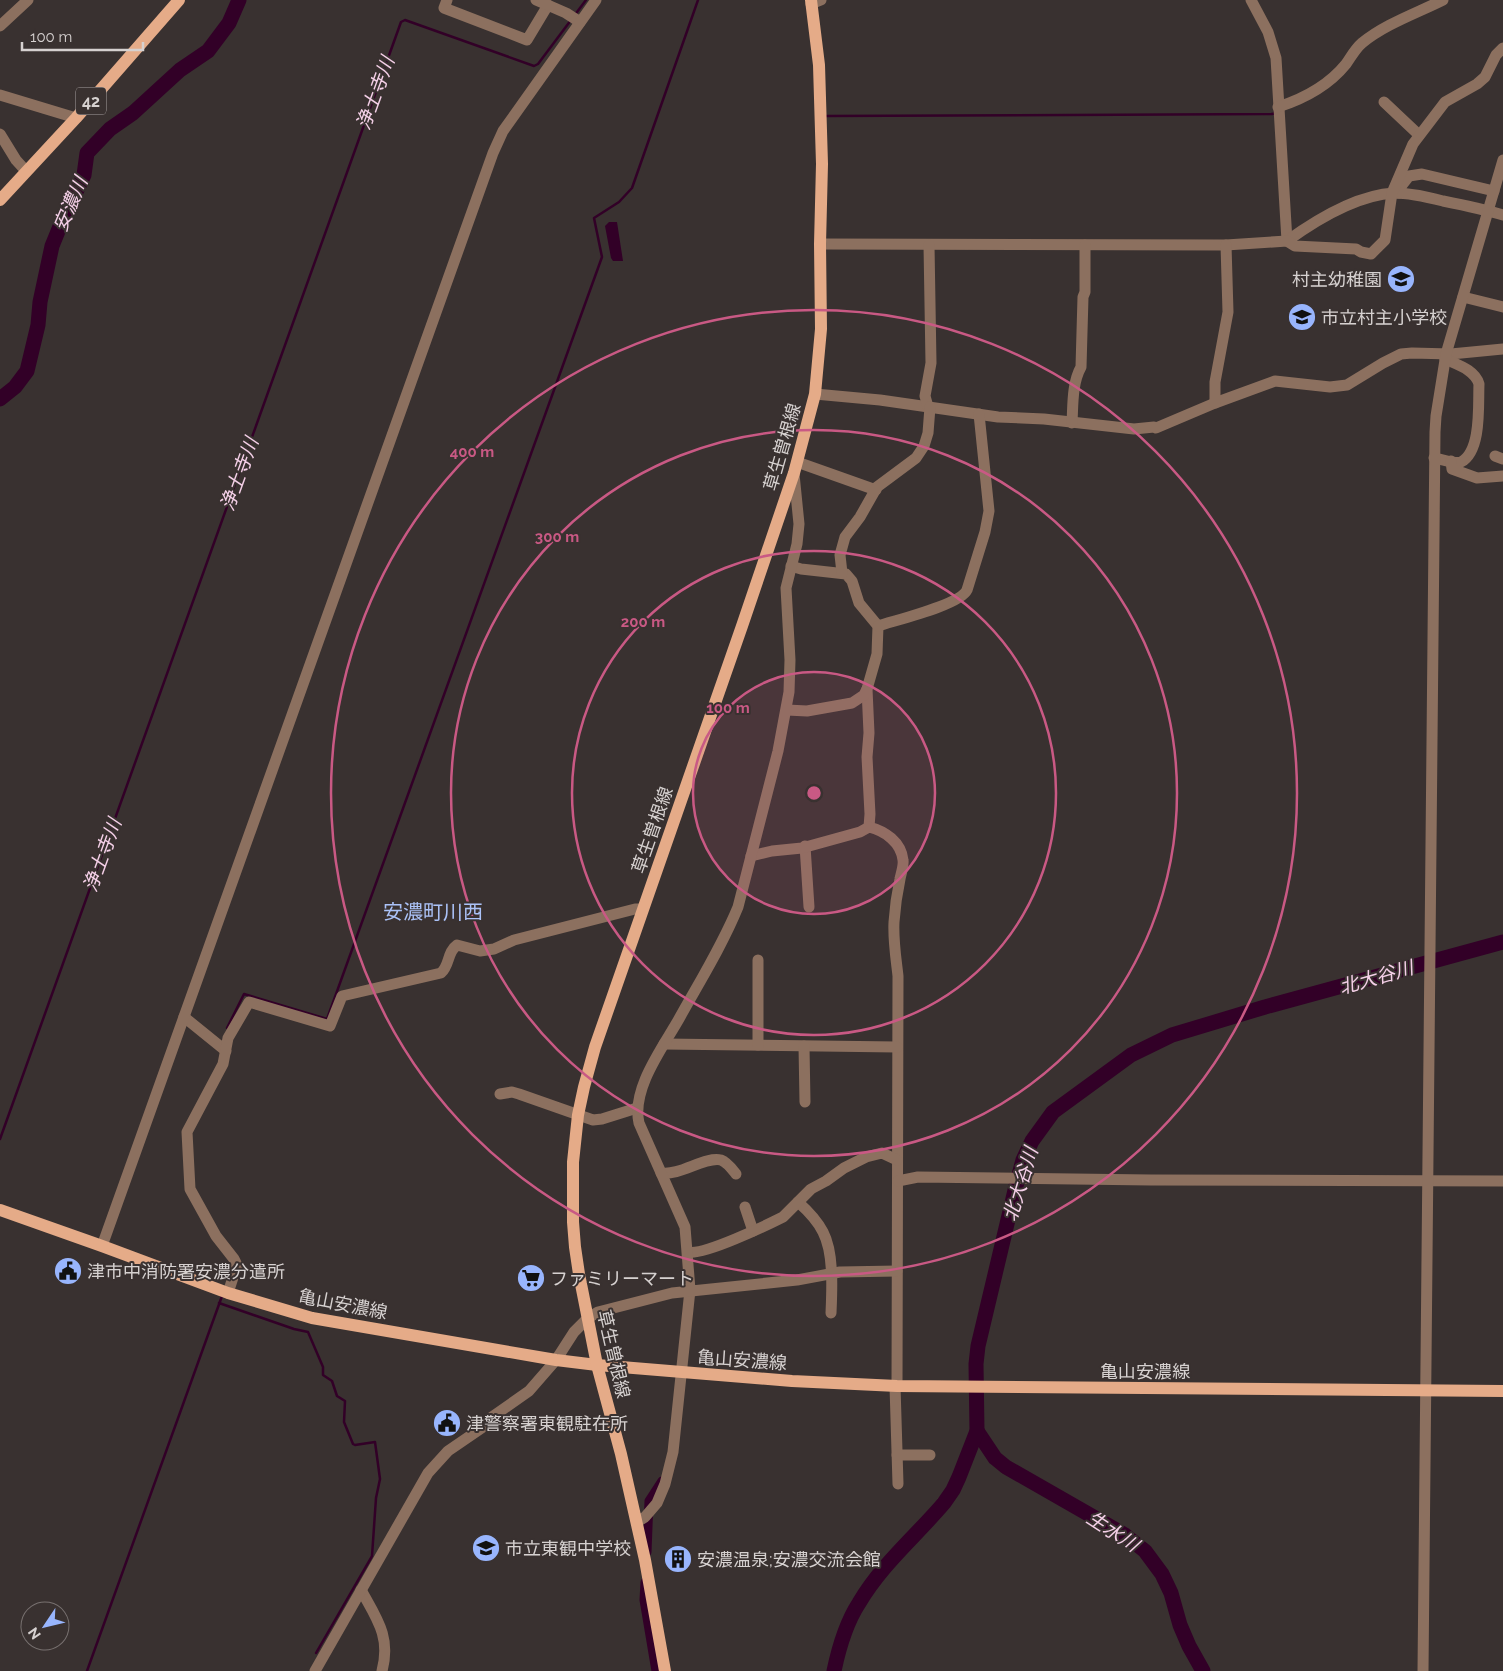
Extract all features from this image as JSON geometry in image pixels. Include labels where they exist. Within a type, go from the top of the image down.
[{"type":"main road","name":"42","points":[[0,200],[76,118],[179,0]]},
{"type":"main road","name":"草生曽根線","points":[[665,1671],[636,1522],[621,1454],[597,1365],[579,1274],[573,1222],[573,1162],[578,1115],[595,1047],[742,626],[795,468],[815,394],[821,328],[820,244],[822,164],[821,108],[814,1]]},
{"type":"main road","name":"亀山安濃線","points":[[0,1210],[228,1292],[312,1318],[556,1360],[597,1365],[682,1373],[896,1386],[1503,1391]]},
{"type":"street","points":[[0,26],[28,0]]},
{"type":"street","points":[[447,0],[444,8],[527,40],[548,5]]},
{"type":"street","points":[[536,0],[580,22]]},
{"type":"street","points":[[102,1246],[493,153],[504,131],[596,0]]},
{"type":"street","points":[[1250,0],[1268,32],[1275,51],[1287,241]]},
{"type":"street","points":[[1278,107],[1318,88],[1340,70],[1357,48],[1371,36],[1444,0]]},
{"type":"street","points":[[1287,241],[1296,246],[1356,249],[1371,254],[1385,240],[1408,151],[1441,106],[1450,98],[1481,81],[1488,73],[1496,55],[1503,48]]},
{"type":"street","points":[[0,95],[76,118]]},
{"type":"street","points":[[1384,102],[1419,135]]},
{"type":"street","points":[[0,134],[16,160],[26,171]]},
{"type":"street","points":[[1423,1671],[1424,1390],[1436,416],[1446,357],[1503,160]]},
{"type":"street","points":[[1396,193],[1409,176],[1422,174],[1494,191]]},
{"type":"street","points":[[820,244],[1226,245],[1287,241],[1302,230],[1350,204],[1365,198],[1396,193],[1414,194],[1503,215]]},
{"type":"street","points":[[842,573],[840,555],[845,537],[860,517],[876,490],[890,476],[916,458],[924,446],[928,433],[929,407],[925,396],[931,363],[929,245]]},
{"type":"street","points":[[1072,423],[1073,395],[1078,372],[1081,367],[1083,297],[1086,292],[1085,245]]},
{"type":"street","points":[[1216,403],[1215,382],[1228,312],[1226,245]]},
{"type":"street","points":[[1463,297],[1503,307]]},
{"type":"street","points":[[815,394],[998,417],[1044,419],[1134,429],[1156,428],[1275,381],[1330,387],[1347,385],[1401,354],[1446,357],[1503,349]]},
{"type":"street","points":[[1434,458],[1455,463],[1461,462],[1473,448],[1478,422],[1479,384],[1474,374],[1446,357]]},
{"type":"street","points":[[878,626],[920,614],[961,598],[967,590],[989,512],[979,414]]},
{"type":"street","points":[[1451,461],[1452,469],[1477,478],[1503,476]]},
{"type":"street","points":[[636,1522],[645,1518],[657,1503],[665,1484],[675,1436],[690,1290],[688,1252],[683,1222],[639,1123],[637,1108],[644,1084],[664,1044],[730,926],[738,908],[778,751],[787,710],[791,675],[786,588],[797,544],[798,524],[795,468],[876,490]]},
{"type":"street","points":[[791,566],[801,569],[842,573],[851,579],[859,603],[878,626],[877,654],[868,689],[869,827]]},
{"type":"street","points":[[787,710],[807,711],[852,703],[864,695],[868,689]]},
{"type":"street","points":[[751,856],[805,846],[860,832],[869,827],[879,829],[890,836],[902,855],[903,863],[897,894],[894,926],[898,976],[896,1386],[898,1484]]},
{"type":"street","points":[[805,846],[809,907]]},
{"type":"street","points":[[228,1292],[237,1265],[216,1236],[190,1189],[187,1132],[223,1064],[228,1038],[249,1002],[330,1026],[342,996],[441,973],[446,968],[452,949],[457,945],[480,951],[494,949],[514,940],[635,909],[642,909]]},
{"type":"street","points":[[758,960],[758,1045]]},
{"type":"street","points":[[184,1017],[226,1052]]},
{"type":"street","points":[[664,1044],[897,1047]]},
{"type":"street","points":[[804,1046],[805,1102]]},
{"type":"street","points":[[500,1094],[512,1092],[593,1120],[637,1108]]},
{"type":"street","points":[[688,1252],[692,1253],[712,1248],[783,1218],[811,1189],[844,1168],[866,1157],[882,1153],[897,1160]]},
{"type":"street","points":[[661,1173],[683,1170],[714,1160],[722,1160],[736,1174]]},
{"type":"street","points":[[898,1181],[918,1177],[1503,1181]]},
{"type":"street","points":[[798,1202],[824,1233],[832,1274],[831,1313]]},
{"type":"street","points":[[745,1207],[753,1231]]},
{"type":"street","points":[[315,1671],[428,1473],[448,1451],[486,1425],[492,1418],[529,1391],[556,1360],[574,1332],[588,1318],[606,1309],[690,1290],[797,1280],[832,1274],[897,1271]]},
{"type":"street","points":[[897,1455],[930,1455]]},
{"type":"street","points":[[360,1590],[383,1631],[385,1645],[382,1671]]},
{"type":"shaded area","points":[[609,222],[617,222],[623,261],[613,261],[611,258],[605,226]]},
{"type":"waterway","name":"安濃川","points":[[0,399],[15,387],[27,371],[38,325],[40,302],[52,246],[84,175],[87,153],[110,129],[133,113],[180,70],[208,51],[229,23],[239,0]]},
{"type":"waterway","name":"浄土寺川","points":[[574,16],[586,0]]},
{"type":"waterway","points":[[227,1028],[244,994],[327,1019],[602,257],[594,218],[619,202],[632,188],[698,0]]},
{"type":"waterway","name":"浄土寺川","points":[[0,1139],[401,22],[405,20],[534,66],[538,64],[571,20]]},
{"type":"waterway","points":[[825,116],[1277,113]]},
{"type":"waterway","name":"北大谷川","points":[[834,1671],[847,1627],[854,1611],[868,1589],[888,1563],[944,1503],[959,1477],[977,1431],[976,1364],[978,1346],[1016,1186],[1023,1160],[1032,1141],[1053,1112],[1131,1055],[1172,1035],[1265,1007],[1503,942]]},
{"type":"waterway","points":[[87,1671],[222,1296]]},
{"type":"waterway","points":[[219,1303],[308,1332],[323,1367],[323,1375],[332,1381],[337,1396],[345,1401],[344,1422],[353,1444],[375,1442],[380,1479],[376,1498],[372,1556],[316,1653]]},
{"type":"waterway","name":"生水川","points":[[977,1431],[995,1458],[1006,1467],[1125,1535],[1145,1551],[1162,1574],[1171,1593],[1180,1625],[1203,1671]]},
{"type":"waterway","points":[[647,1552],[649,1501],[662,1481]]},
{"type":"waterway","points":[[645,1582],[644,1600],[656,1671]]},
{"type":"place","name":"村主幼稚園","points":[[1401,279]]},
{"type":"place","name":"市立村主小学校","points":[[1302,317]]},
{"type":"place","name":"津市中消防署安濃分遣所","points":[[68,1271]]},
{"type":"place","name":"ファミリーマート","points":[[531,1278]]},
{"type":"place","name":"津警察署東観駐在所","points":[[447,1423]]},
{"type":"place","name":"市立東観中学校","points":[[486,1548]]},
{"type":"place","name":"安濃温泉;安濃交流会館","points":[[678,1559]]},
{"type":"district","name":"安濃町川西","points":[[433,912]]}]
